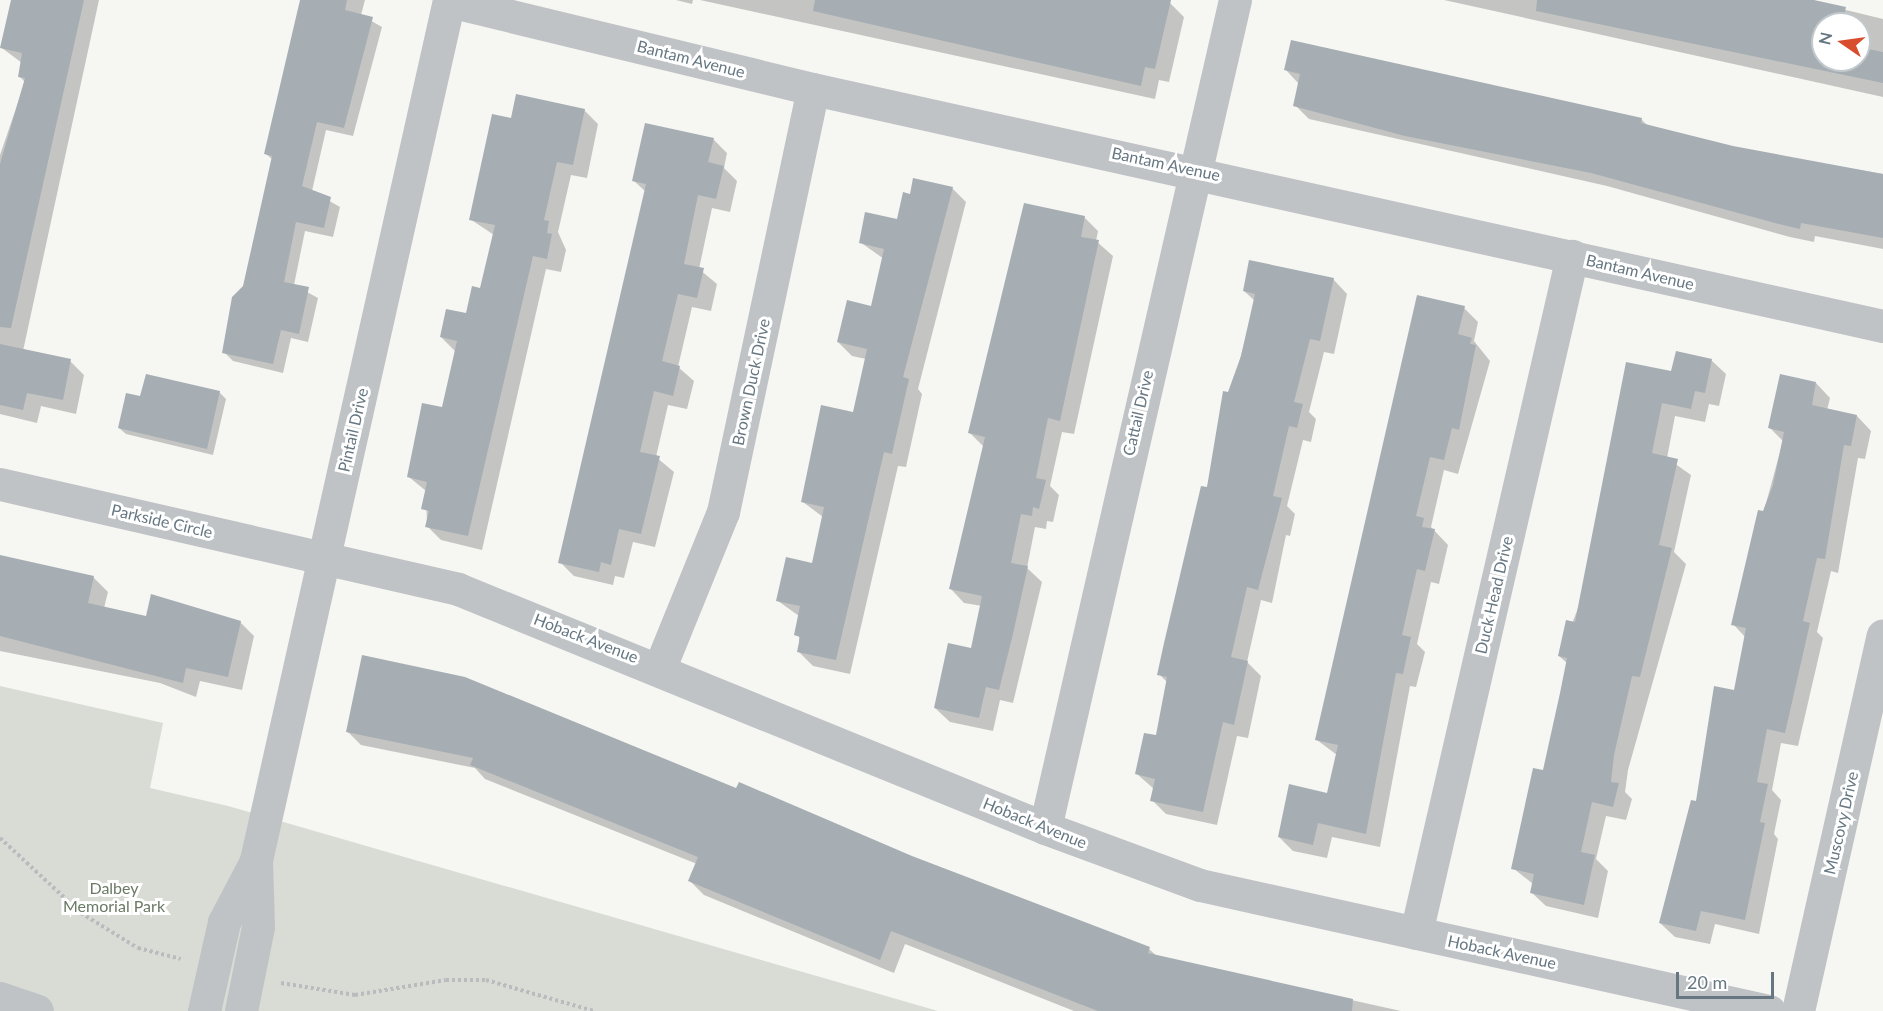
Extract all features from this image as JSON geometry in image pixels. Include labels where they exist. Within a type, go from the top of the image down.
[{"type":"street","name":"Bantam Avenue","points":[[449,0],[813,89],[1193,169],[1883,326]]},
{"type":"street","name":"Pintail Drive","points":[[204,1011],[224,922],[256,860],[449,0]]},
{"type":"street","name":"Cattail Drive","points":[[1045,828],[1193,169],[1236,0]]},
{"type":"street","name":"Brown Duck Drive","points":[[660,667],[723,512],[813,89]]},
{"type":"street","name":"Duck Head Drive","points":[[1416,933],[1572,256]]},
{"type":"street","name":"Parkside Circle","points":[[0,484],[325,558]]},
{"type":"street","name":"Hoback Avenue","points":[[325,558],[458,589],[660,667],[1045,828],[1200,885],[1769,1011]]},
{"type":"street","name":"Muscovy Drive","points":[[1798,1011],[1883,635]]},
{"type":"street","name":"Pintail Drive","points":[[241,1011],[258,927],[256,860]]},
{"type":"street","points":[[0,998],[37,1011]]},
{"type":"path","points":[[0,838],[81,913],[138,948],[189,962]]},
{"type":"path","points":[[273,981],[354,995],[446,980],[486,980],[594,1011]]},
{"type":"green space","name":"Dalbey Memorial Park","points":[[0,686],[163,723],[150,788],[228,806],[938,1011],[0,1011]]},
{"type":"building","points":[[11,0],[84,0],[11,328],[0,327],[0,164],[25,78],[18,77],[22,53],[0,48]]},
{"type":"building","points":[[300,0],[347,0],[345,10],[373,17],[344,128],[317,122],[302,186],[331,197],[324,228],[296,222],[284,282],[309,287],[299,334],[281,330],[273,364],[222,353],[232,297],[243,286],[272,156],[264,154]]},
{"type":"building","points":[[815,0],[1171,0],[1155,69],[1145,67],[1141,86],[813,11]]},
{"type":"building","points":[[1537,0],[1814,0],[1846,7],[1845,12],[1811,12],[1811,68],[1536,11]]},
{"type":"building","points":[[1291,40],[1642,118],[1641,123],[1733,146],[1883,174],[1883,238],[1801,223],[1800,229],[1591,173],[1405,136],[1293,106],[1300,74],[1284,70]]},
{"type":"building","points":[[1871,50],[1883,52],[1883,83],[1830,72],[1871,72]]},
{"type":"building","points":[[516,94],[585,109],[573,165],[557,162],[544,220],[549,221],[547,233],[552,234],[547,259],[533,256],[468,536],[425,527],[429,511],[421,509],[427,482],[407,477],[422,403],[442,407],[457,341],[440,337],[446,309],[466,313],[472,286],[480,288],[495,225],[469,220],[492,114],[511,118]]},
{"type":"building","points":[[645,123],[714,138],[708,162],[724,166],[716,199],[698,195],[684,264],[704,268],[697,298],[678,294],[662,361],[680,366],[673,396],[654,391],[640,452],[660,456],[641,534],[619,529],[611,565],[601,562],[599,572],[558,563],[646,184],[632,181]]},
{"type":"building","points":[[913,178],[953,187],[903,377],[909,379],[892,454],[884,452],[836,660],[797,652],[800,637],[794,635],[800,606],[776,601],[786,557],[812,563],[824,507],[801,502],[821,405],[853,412],[867,349],[837,342],[847,300],[871,306],[884,249],[859,243],[865,212],[897,219],[903,192],[910,194]]},
{"type":"building","points":[[1024,203],[1085,216],[1081,237],[1099,240],[1060,421],[1048,418],[1036,478],[1046,480],[1039,509],[1033,507],[1032,516],[1021,514],[1011,563],[1028,566],[999,690],[986,687],[979,718],[934,708],[948,643],[971,648],[982,596],[949,589],[985,437],[968,433]]},
{"type":"building","points":[[1249,260],[1334,278],[1320,341],[1310,339],[1294,402],[1303,404],[1297,428],[1289,426],[1273,496],[1282,498],[1258,590],[1247,587],[1231,657],[1248,661],[1234,725],[1223,722],[1203,812],[1150,801],[1155,779],[1135,774],[1144,733],[1156,735],[1167,677],[1157,675],[1164,643],[1201,486],[1207,487],[1223,391],[1228,392],[1241,356],[1255,294],[1243,291]]},
{"type":"building","points":[[1417,295],[1465,306],[1458,334],[1472,338],[1470,344],[1476,345],[1459,430],[1452,428],[1444,460],[1430,457],[1416,516],[1424,518],[1422,527],[1435,529],[1425,571],[1417,569],[1402,635],[1411,637],[1403,674],[1396,673],[1366,834],[1318,823],[1313,845],[1278,837],[1289,784],[1327,793],[1338,745],[1315,740]]},
{"type":"building","points":[[0,344],[71,359],[63,400],[27,393],[23,410],[0,405]]},
{"type":"building","points":[[1676,351],[1712,359],[1705,393],[1695,391],[1691,409],[1662,403],[1652,453],[1678,459],[1659,545],[1672,548],[1640,677],[1632,676],[1614,755],[1611,782],[1619,783],[1613,807],[1592,802],[1581,852],[1595,855],[1584,905],[1530,893],[1534,874],[1511,869],[1533,768],[1543,770],[1567,658],[1558,656],[1566,620],[1575,622],[1626,362],[1671,371]]},
{"type":"building","points":[[146,374],[220,391],[207,449],[118,428],[126,393],[140,396]]},
{"type":"building","points":[[1780,374],[1816,382],[1812,405],[1857,415],[1851,446],[1844,445],[1825,559],[1817,558],[1803,621],[1810,623],[1785,733],[1767,729],[1757,782],[1768,784],[1760,822],[1765,823],[1745,920],[1701,911],[1696,931],[1659,923],[1691,800],[1696,801],[1714,686],[1734,690],[1746,628],[1731,625],[1758,510],[1763,511],[1773,485],[1784,432],[1768,428]]},
{"type":"building","points":[[0,555],[94,576],[88,603],[146,616],[151,594],[241,621],[228,677],[186,668],[183,683],[0,636]]},
{"type":"building","points":[[362,655],[465,677],[736,788],[739,782],[912,856],[1150,947],[1148,953],[1353,999],[1352,1011],[1098,1011],[891,931],[880,960],[688,881],[698,857],[470,765],[473,758],[346,732]]}]
